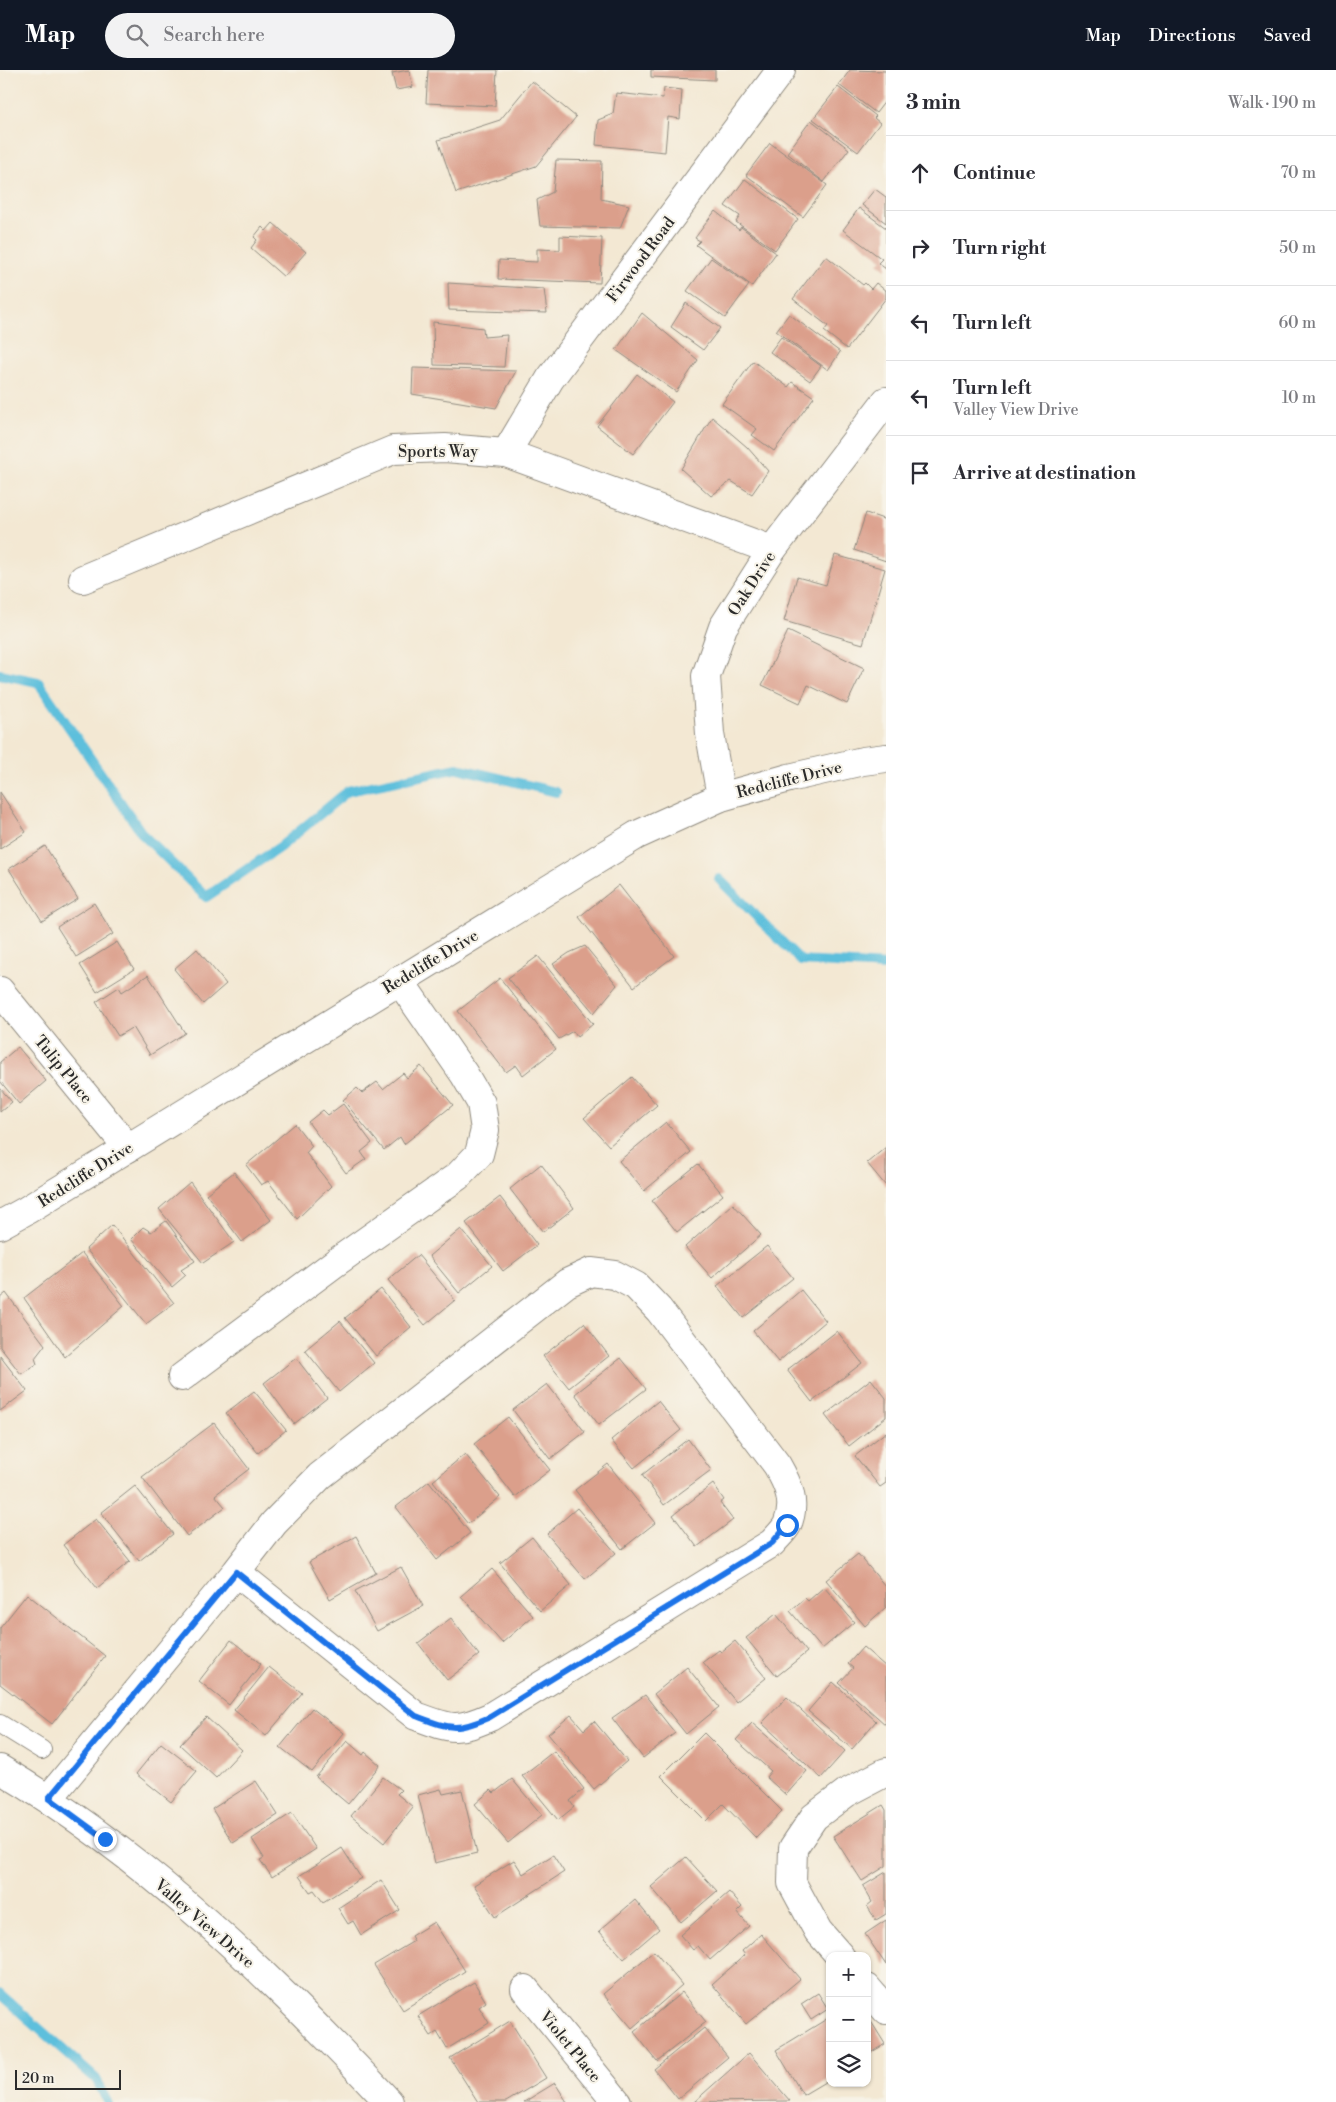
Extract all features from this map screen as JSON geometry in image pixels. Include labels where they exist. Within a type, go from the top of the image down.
[{"type":"street","name":"Firwood Road","points":[[506,454],[550,379],[781,70]]},
{"type":"street","name":"Oak Drive","points":[[721,797],[710,734],[706,676],[723,627],[772,550],[886,401]]},
{"type":"street","name":"Sports Way","points":[[83,579],[393,450],[445,448],[506,454],[772,550]]},
{"type":"street","name":"Redcliffe Drive","points":[[0,1225],[637,835],[721,797],[789,778],[863,761],[886,758]]},
{"type":"street","points":[[182,1377],[458,1176],[480,1154],[485,1130],[481,1103],[464,1074],[399,980]]},
{"type":"street","name":"Tulip Place","points":[[0,991],[128,1148]]},
{"type":"street","points":[[49,1798],[236,1572],[274,1523],[320,1476],[567,1283],[591,1272],[615,1275],[636,1286],[659,1310],[777,1465],[790,1487],[791,1506],[787,1525],[772,1543],[490,1717],[465,1728],[443,1726],[416,1716],[236,1572]]},
{"type":"street","name":"Valley View Drive","points":[[0,1769],[49,1798],[105,1839],[194,1911],[322,2030],[389,2102]]},
{"type":"street","points":[[836,1952],[818,1931],[792,1883],[793,1848],[814,1817],[846,1794],[886,1772]]},
{"type":"street","name":"Violet Place","points":[[525,1989],[617,2102]]},
{"type":"street","points":[[871,1993],[886,2010]]},
{"type":"lane","points":[[0,1724],[42,1750]]},
{"type":"building","points":[[409,70],[413,87],[396,90],[392,73]]},
{"type":"building","points":[[428,70],[497,70],[495,106],[426,103]]},
{"type":"building","points":[[651,70],[715,70],[715,80],[651,77]]},
{"type":"building","points":[[850,70],[886,71],[886,100],[876,113],[839,85]]},
{"type":"building","points":[[532,81],[576,117],[536,166],[456,193],[438,140],[500,120]]},
{"type":"building","points":[[838,87],[876,116],[874,118],[880,123],[858,152],[813,119]]},
{"type":"building","points":[[664,88],[682,90],[680,119],[668,117],[665,152],[596,145],[598,120],[613,114],[616,93],[663,98]]},
{"type":"building","points":[[811,120],[849,149],[824,182],[787,153]]},
{"type":"building","points":[[770,143],[827,185],[803,217],[746,175]]},
{"type":"building","points":[[556,160],[602,161],[601,199],[629,205],[620,228],[540,226],[537,200],[553,192]]},
{"type":"building","points":[[745,179],[798,219],[775,250],[736,222],[740,216],[725,206]]},
{"type":"building","points":[[875,189],[886,197],[886,223],[862,205]]},
{"type":"building","points":[[859,208],[886,228],[886,269],[878,263],[882,259],[843,230]]},
{"type":"building","points":[[715,211],[739,230],[741,227],[776,253],[752,286],[696,245],[700,241],[695,238]]},
{"type":"building","points":[[273,223],[306,252],[284,277],[251,248],[257,240],[254,237],[262,227],[266,231]]},
{"type":"building","points":[[560,236],[602,238],[600,283],[498,279],[499,260],[537,262],[537,249],[560,250]]},
{"type":"building","points":[[826,256],[863,285],[865,283],[871,289],[876,283],[886,291],[886,298],[847,349],[824,331],[828,326],[793,299]]},
{"type":"building","points":[[711,258],[749,285],[725,318],[687,291]]},
{"type":"building","points":[[448,283],[544,289],[547,313],[449,310]]},
{"type":"building","points":[[686,303],[720,328],[703,350],[671,327]]},
{"type":"building","points":[[642,313],[698,360],[676,392],[616,350]]},
{"type":"building","points":[[789,314],[840,352],[828,370],[776,331]]},
{"type":"building","points":[[433,322],[483,328],[484,337],[507,335],[504,367],[434,365]]},
{"type":"building","points":[[781,337],[821,366],[810,381],[770,352]]},
{"type":"building","points":[[753,361],[788,387],[792,382],[814,397],[774,451],[752,435],[757,429],[722,404]]},
{"type":"building","points":[[413,368],[516,371],[496,408],[412,394]]},
{"type":"building","points":[[637,374],[673,402],[633,454],[597,426]]},
{"type":"building","points":[[712,417],[747,447],[768,471],[752,494],[731,481],[711,496],[681,469]]},
{"type":"building","points":[[866,513],[886,520],[886,561],[854,550]]},
{"type":"building","points":[[835,555],[885,569],[863,644],[784,621],[797,577],[826,585]]},
{"type":"building","points":[[788,631],[864,668],[847,704],[808,685],[800,703],[762,685]]},
{"type":"building","points":[[0,792],[26,832],[0,849]]},
{"type":"building","points":[[45,846],[78,899],[42,921],[9,869]]},
{"type":"building","points":[[619,885],[674,956],[634,987],[579,917]]},
{"type":"building","points":[[94,903],[113,934],[76,957],[57,927]]},
{"type":"building","points":[[117,942],[134,969],[97,992],[80,965]]},
{"type":"building","points":[[585,946],[617,985],[594,1013],[553,964],[569,953]]},
{"type":"building","points":[[197,949],[226,984],[203,1004],[174,969]]},
{"type":"building","points":[[538,956],[593,1024],[577,1037],[573,1031],[559,1039],[508,978]]},
{"type":"building","points":[[148,975],[185,1033],[150,1055],[133,1027],[118,1036],[96,1002],[119,987],[122,992]]},
{"type":"building","points":[[500,978],[556,1049],[523,1075],[516,1065],[506,1072],[458,1011]]},
{"type":"building","points":[[18,1047],[46,1081],[19,1104],[0,1081],[0,1062]]},
{"type":"building","points":[[421,1066],[453,1105],[404,1144],[400,1137],[384,1150],[343,1100],[357,1088],[362,1093],[377,1082],[383,1089],[403,1073],[407,1078]]},
{"type":"building","points":[[632,1077],[657,1105],[609,1146],[584,1118]]},
{"type":"building","points":[[0,1088],[12,1102],[0,1112]]},
{"type":"building","points":[[343,1104],[372,1143],[361,1152],[366,1159],[346,1173],[308,1122],[323,1110],[328,1115]]},
{"type":"building","points":[[666,1122],[691,1152],[644,1191],[619,1161]]},
{"type":"building","points":[[295,1124],[312,1146],[306,1153],[331,1186],[297,1219],[268,1181],[261,1185],[246,1165]]},
{"type":"building","points":[[886,1147],[886,1186],[867,1163]]},
{"type":"building","points":[[541,1164],[574,1208],[543,1232],[510,1189]]},
{"type":"building","points":[[698,1164],[723,1195],[677,1232],[652,1201]]},
{"type":"building","points":[[234,1172],[271,1220],[242,1242],[206,1194]]},
{"type":"building","points":[[190,1182],[234,1242],[203,1263],[159,1209]]},
{"type":"building","points":[[500,1197],[537,1245],[503,1271],[466,1223]]},
{"type":"building","points":[[733,1204],[761,1235],[712,1278],[685,1247]]},
{"type":"building","points":[[166,1221],[195,1261],[181,1270],[186,1275],[172,1287],[131,1239],[143,1227],[151,1232]]},
{"type":"building","points":[[112,1225],[174,1303],[146,1324],[86,1249]]},
{"type":"building","points":[[461,1229],[492,1266],[459,1293],[429,1256]]},
{"type":"building","points":[[767,1246],[793,1278],[743,1318],[717,1286]]},
{"type":"building","points":[[82,1253],[124,1306],[65,1357],[24,1298]]},
{"type":"building","points":[[418,1255],[455,1300],[425,1325],[388,1280]]},
{"type":"building","points":[[381,1289],[411,1327],[376,1356],[345,1318]]},
{"type":"building","points":[[801,1290],[826,1321],[778,1362],[753,1331]]},
{"type":"building","points":[[6,1293],[45,1345],[35,1358],[37,1364],[21,1374],[0,1347],[0,1298]]},
{"type":"building","points":[[340,1321],[374,1363],[339,1392],[305,1350]]},
{"type":"building","points":[[584,1323],[609,1356],[569,1388],[543,1356]]},
{"type":"building","points":[[837,1331],[862,1363],[812,1402],[787,1370]]},
{"type":"building","points":[[0,1356],[27,1391],[0,1411]]},
{"type":"building","points":[[296,1358],[327,1398],[294,1424],[264,1383]]},
{"type":"building","points":[[621,1358],[646,1389],[599,1425],[575,1394]]},
{"type":"building","points":[[871,1379],[886,1398],[886,1417],[849,1446],[825,1415]]},
{"type":"building","points":[[547,1384],[585,1432],[550,1459],[513,1410]]},
{"type":"building","points":[[254,1391],[286,1430],[258,1453],[226,1413]]},
{"type":"building","points":[[658,1401],[681,1430],[634,1468],[611,1440]]},
{"type":"building","points":[[508,1417],[550,1470],[515,1497],[474,1444]]},
{"type":"building","points":[[214,1423],[249,1469],[215,1495],[225,1507],[187,1536],[142,1477]]},
{"type":"building","points":[[886,1432],[886,1483],[880,1487],[855,1456]]},
{"type":"building","points":[[688,1439],[711,1470],[664,1505],[642,1475]]},
{"type":"building","points":[[465,1454],[500,1497],[468,1524],[433,1481]]},
{"type":"building","points":[[608,1464],[655,1523],[622,1549],[575,1490]]},
{"type":"building","points":[[429,1481],[470,1533],[437,1560],[396,1507]]},
{"type":"building","points":[[713,1484],[724,1500],[720,1503],[733,1520],[697,1547],[673,1515]]},
{"type":"building","points":[[135,1486],[173,1534],[139,1561],[101,1513]]},
{"type":"building","points":[[577,1508],[616,1553],[585,1579],[547,1534]]},
{"type":"building","points":[[96,1519],[130,1561],[97,1588],[63,1545]]},
{"type":"building","points":[[356,1536],[376,1573],[330,1599],[309,1562]]},
{"type":"building","points":[[532,1537],[571,1585],[540,1611],[500,1563]]},
{"type":"building","points":[[858,1554],[886,1587],[886,1607],[865,1626],[826,1580]]},
{"type":"building","points":[[401,1567],[423,1606],[377,1631],[355,1591]]},
{"type":"building","points":[[492,1569],[533,1616],[502,1643],[461,1596]]},
{"type":"building","points":[[824,1587],[854,1622],[822,1649],[790,1611],[805,1598],[808,1601]]},
{"type":"building","points":[[27,1594],[105,1656],[52,1724],[0,1684],[0,1628]]},
{"type":"building","points":[[776,1614],[807,1652],[777,1676],[746,1638]]},
{"type":"building","points":[[451,1618],[479,1655],[447,1680],[418,1643]]},
{"type":"building","points":[[231,1640],[261,1664],[229,1705],[199,1681]]},
{"type":"building","points":[[735,1641],[766,1678],[736,1702],[703,1662],[719,1650],[721,1652]]},
{"type":"building","points":[[863,1647],[886,1667],[886,1725],[839,1683],[853,1668],[848,1664]]},
{"type":"building","points":[[269,1667],[302,1693],[266,1736],[234,1710]]},
{"type":"building","points":[[687,1667],[719,1707],[686,1734],[654,1694]]},
{"type":"building","points":[[833,1682],[876,1721],[852,1749],[808,1711]]},
{"type":"building","points":[[645,1695],[675,1733],[643,1758],[612,1718]]},
{"type":"building","points":[[787,1697],[845,1751],[821,1778],[762,1723]]},
{"type":"building","points":[[312,1708],[344,1733],[312,1772],[280,1747]]},
{"type":"building","points":[[571,1715],[584,1730],[594,1721],[627,1761],[594,1789],[548,1734]]},
{"type":"building","points":[[206,1717],[242,1750],[216,1778],[180,1745]]},
{"type":"building","points":[[752,1723],[807,1771],[786,1795],[766,1777],[771,1771],[736,1740]]},
{"type":"building","points":[[704,1733],[782,1811],[756,1838],[723,1804],[706,1821],[661,1776]]},
{"type":"building","points":[[347,1741],[363,1755],[365,1752],[380,1765],[348,1804],[316,1777]]},
{"type":"building","points":[[161,1743],[197,1771],[171,1802],[136,1774]]},
{"type":"building","points":[[554,1751],[584,1789],[570,1801],[574,1807],[558,1820],[522,1776]]},
{"type":"building","points":[[383,1777],[401,1790],[397,1794],[413,1807],[384,1843],[351,1816]]},
{"type":"building","points":[[512,1779],[542,1815],[508,1843],[475,1804],[491,1790],[494,1793]]},
{"type":"building","points":[[256,1781],[278,1815],[233,1843],[212,1809]]},
{"type":"building","points":[[441,1789],[443,1794],[462,1790],[477,1853],[435,1863],[418,1795]]},
{"type":"building","points":[[883,1805],[886,1810],[886,1866],[862,1881],[833,1836]]},
{"type":"building","points":[[292,1813],[316,1849],[272,1877],[260,1860],[264,1858],[252,1839]]},
{"type":"building","points":[[342,1848],[361,1878],[323,1902],[314,1890],[310,1892],[299,1876]]},
{"type":"building","points":[[553,1855],[564,1872],[495,1917],[474,1885],[514,1860],[523,1874]]},
{"type":"building","points":[[686,1857],[717,1891],[681,1922],[651,1887]]},
{"type":"building","points":[[886,1872],[886,1914],[876,1920],[867,1906],[872,1902],[863,1886]]},
{"type":"building","points":[[381,1880],[400,1910],[361,1935],[353,1921],[348,1924],[338,1908]]},
{"type":"building","points":[[729,1892],[742,1907],[737,1912],[749,1926],[710,1960],[698,1946],[693,1950],[680,1935]]},
{"type":"building","points":[[635,1900],[659,1929],[624,1959],[599,1931]]},
{"type":"building","points":[[886,1920],[886,1965],[865,1934]]},
{"type":"building","points":[[434,1922],[465,1971],[403,2010],[374,1965],[414,1941],[411,1936]]},
{"type":"building","points":[[761,1934],[800,1979],[746,2024],[712,1984],[745,1955],[742,1951]]},
{"type":"building","points":[[654,1951],[682,1985],[632,2028],[603,1994]]},
{"type":"building","points":[[474,1982],[486,2002],[479,2007],[489,2023],[447,2049],[437,2032],[431,2036],[418,2016]]},
{"type":"building","points":[[682,1992],[706,2022],[657,2061],[634,2032]]},
{"type":"building","points":[[818,1993],[826,2006],[826,2010],[811,2020],[801,2004]]},
{"type":"building","points":[[826,2019],[826,2081],[803,2095],[776,2050]]},
{"type":"building","points":[[510,2021],[546,2078],[506,2102],[478,2102],[450,2058]]},
{"type":"building","points":[[871,2021],[885,2044],[871,2053]]},
{"type":"building","points":[[704,2028],[728,2057],[678,2099],[654,2069]]},
{"type":"building","points":[[749,2053],[790,2101],[694,2102]]},
{"type":"building","points":[[555,2083],[567,2102],[524,2102]]},
{"type":"waterway","points":[[0,674],[38,682],[143,835],[206,897],[280,847],[348,791],[458,768],[556,792]]},
{"type":"waterway","points":[[719,879],[801,961],[886,966]]},
{"type":"waterway","points":[[0,1994],[96,2079],[108,2102]]},
{"type":"route","points":[[105,1839],[49,1798],[236,1572],[416,1716],[443,1726],[465,1728],[490,1717],[772,1543],[787,1525]]}]
